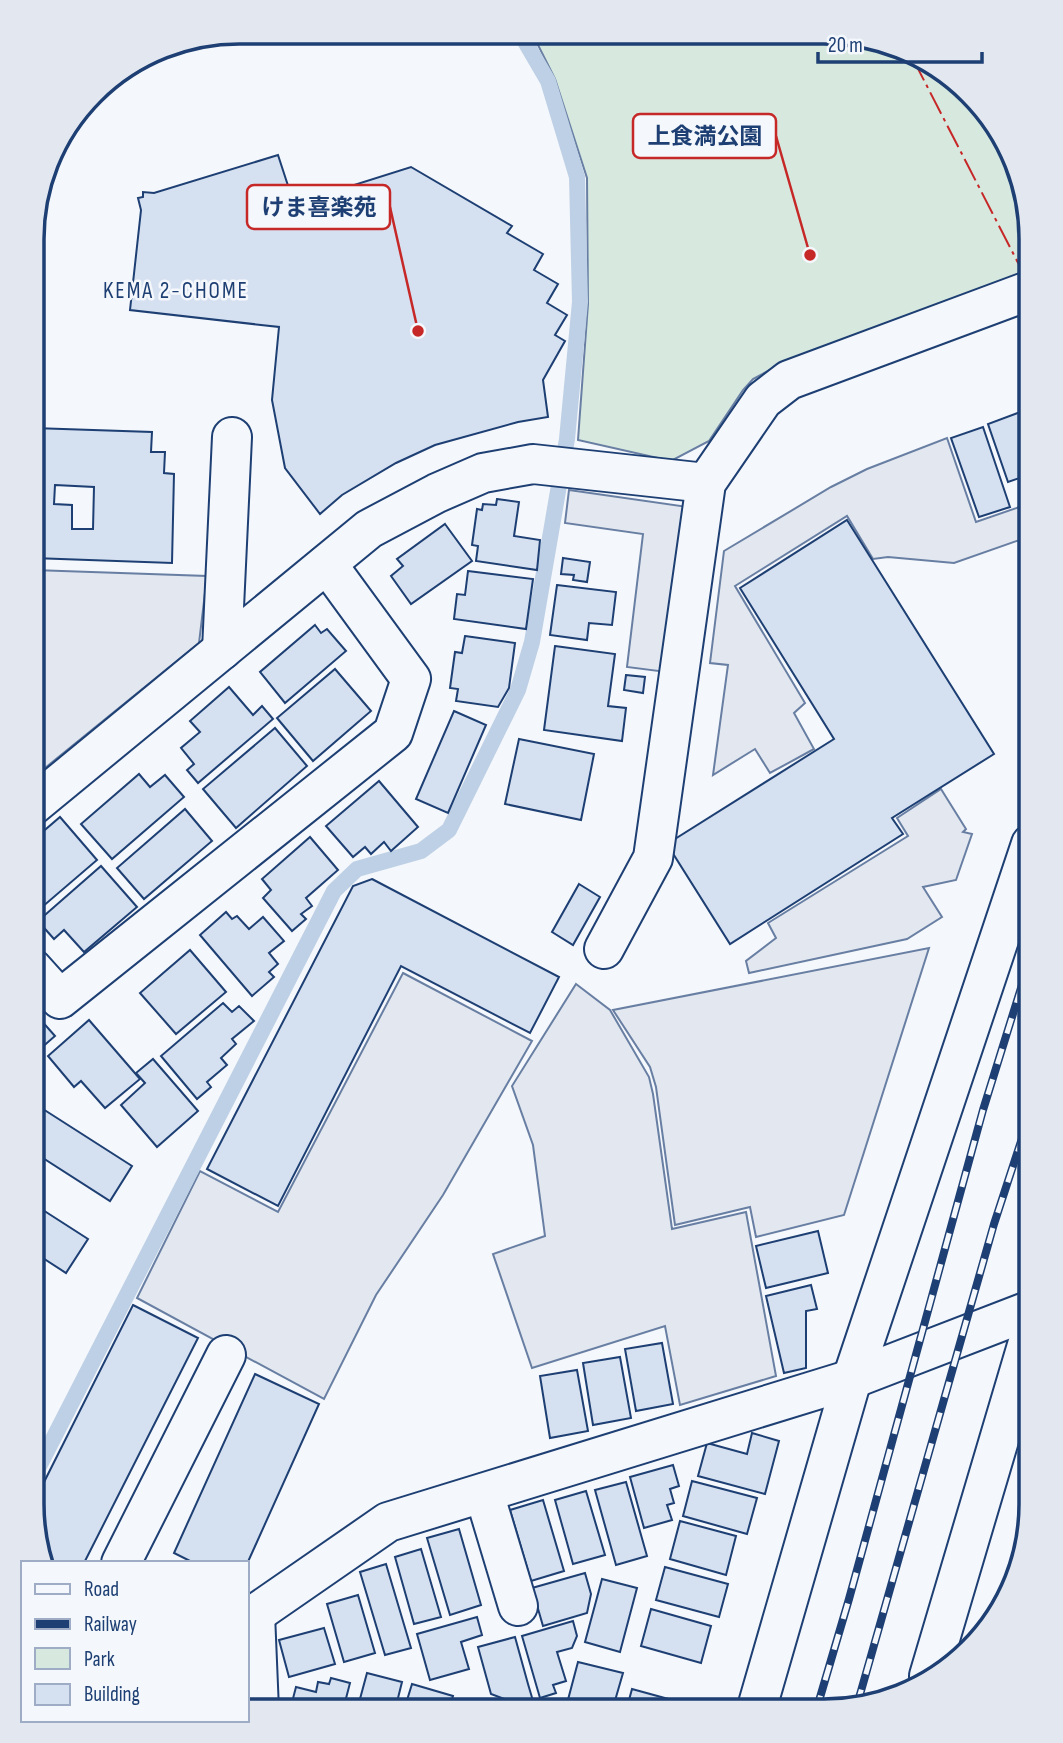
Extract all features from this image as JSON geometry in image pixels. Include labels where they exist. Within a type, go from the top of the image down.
[{"type":"street","points":[[604,949],[653,858],[706,483],[763,400],[789,380],[1019,294]]},
{"type":"street","points":[[222,650],[232,437]]},
{"type":"street","points":[[44,796],[369,529],[437,493],[482,473],[533,464],[706,483]]},
{"type":"street","points":[[44,981],[60,999],[393,733],[411,679],[327,564]]},
{"type":"street","points":[[759,1699],[852,1378],[1019,880]]},
{"type":"street","points":[[259,1699],[251,1615],[388,1522],[852,1378],[1019,1315]]},
{"type":"street","points":[[122,1561],[226,1355]]},
{"type":"street","points":[[932,1667],[1019,1372]]},
{"type":"street","points":[[484,1493],[517,1606]]},
{"type":"green space","points":[[538,44],[850,45],[899,59],[943,84],[979,120],[993,141],[1009,176],[1016,201],[1019,275],[783,363],[753,379],[709,441],[671,461],[578,440],[588,304],[587,178],[555,79]]},
{"type":"shaded area","points":[[947,438],[976,522],[1019,507],[1019,540],[954,563],[888,557],[873,559],[847,516],[735,586],[805,703],[794,713],[814,749],[770,773],[755,749],[713,775],[728,665],[710,663],[724,551],[831,487],[867,469]]},
{"type":"shaded area","points":[[569,490],[688,507],[666,672],[627,667],[643,534],[565,523]]},
{"type":"shaded area","points":[[44,570],[207,576],[199,643],[45,768]]},
{"type":"shaded area","points":[[941,789],[966,829],[963,832],[972,834],[956,880],[923,887],[942,917],[907,939],[749,973],[746,961],[776,938],[768,923],[908,836],[897,818]]},
{"type":"shaded area","points":[[929,948],[844,1215],[756,1237],[750,1207],[675,1225],[656,1087],[650,1067],[613,1010]]},
{"type":"shaded area","points":[[403,973],[532,1041],[443,1195],[376,1295],[324,1399],[137,1298],[200,1171],[278,1212]]},
{"type":"shaded area","points":[[576,984],[610,1010],[649,1077],[672,1229],[746,1212],[776,1376],[680,1405],[665,1326],[532,1368],[493,1254],[545,1236],[533,1145],[512,1086]]},
{"type":"building","points":[[278,155],[294,204],[411,167],[512,226],[507,233],[543,254],[534,270],[558,284],[547,303],[567,315],[555,335],[565,341],[543,380],[548,417],[518,422],[435,445],[396,463],[342,495],[320,514],[285,468],[272,400],[279,327],[130,310],[141,210],[138,198],[143,197],[143,192],[154,193]]},
{"type":"building","points":[[1019,412],[1019,478],[1008,482],[988,424]]},
{"type":"building","points":[[983,427],[1010,507],[979,517],[951,438]]},
{"type":"building","points":[[44,428],[152,432],[151,452],[165,452],[164,473],[174,474],[172,563],[44,558]],"holes":[[[55,485],[94,487],[93,529],[72,529],[72,505],[54,504]]]},
{"type":"building","points":[[497,499],[519,502],[514,536],[540,540],[537,570],[476,561],[478,546],[472,545],[477,509],[482,510],[483,504],[496,505]]},
{"type":"building","points":[[847,520],[994,754],[892,818],[903,834],[730,944],[667,844],[834,739],[740,588]]},
{"type":"building","points":[[445,524],[472,561],[411,604],[391,576],[403,566],[397,559]]},
{"type":"building","points":[[563,558],[590,562],[587,582],[573,580],[574,575],[561,574]]},
{"type":"building","points":[[468,571],[533,579],[526,629],[454,619],[457,594],[465,595]]},
{"type":"building","points":[[557,585],[616,592],[612,625],[589,623],[587,640],[550,635]]},
{"type":"building","points":[[315,625],[321,633],[327,629],[346,651],[285,703],[260,672]]},
{"type":"building","points":[[465,636],[515,643],[509,688],[498,707],[456,701],[458,689],[450,688],[455,652],[462,653]]},
{"type":"building","points":[[555,646],[615,654],[608,706],[626,708],[622,741],[544,730]]},
{"type":"building","points":[[335,669],[371,711],[313,761],[277,718]]},
{"type":"building","points":[[626,675],[645,677],[643,693],[624,690]]},
{"type":"building","points":[[229,687],[253,715],[262,706],[273,719],[198,783],[187,770],[194,764],[181,748],[200,732],[190,721]]},
{"type":"building","points":[[454,711],[486,725],[448,813],[416,799]]},
{"type":"building","points":[[275,728],[307,766],[236,828],[203,789]]},
{"type":"building","points":[[519,739],[594,754],[581,820],[505,804]]},
{"type":"building","points":[[139,774],[150,787],[165,775],[184,797],[112,859],[81,824]]},
{"type":"building","points":[[379,781],[418,827],[391,851],[384,842],[371,854],[365,847],[353,857],[326,826]]},
{"type":"building","points":[[185,809],[212,841],[144,899],[117,868]]},
{"type":"building","points":[[60,817],[97,860],[44,905],[44,831]]},
{"type":"building","points":[[310,837],[338,870],[306,898],[312,906],[301,914],[306,919],[292,931],[263,898],[271,890],[262,879]]},
{"type":"building","points":[[101,866],[137,907],[84,952],[64,930],[54,939],[44,928],[44,916]]},
{"type":"building","points":[[372,879],[559,977],[530,1033],[401,966],[278,1206],[207,1169],[353,886]]},
{"type":"building","points":[[579,884],[600,897],[573,945],[552,932]]},
{"type":"building","points":[[226,912],[232,919],[237,916],[249,929],[263,917],[284,941],[269,953],[278,964],[269,972],[274,977],[252,996],[200,935]]},
{"type":"building","points":[[190,950],[226,992],[176,1034],[140,993]]},
{"type":"building","points":[[223,1003],[232,1012],[239,1006],[254,1021],[232,1039],[236,1044],[221,1058],[227,1065],[207,1082],[211,1087],[197,1099],[161,1056]]},
{"type":"building","points":[[89,1020],[140,1079],[105,1108],[81,1081],[74,1087],[48,1056]]},
{"type":"building","points":[[44,1024],[55,1036],[44,1046]]},
{"type":"building","points":[[153,1059],[198,1111],[157,1147],[121,1105],[145,1083],[136,1073]]},
{"type":"building","points":[[44,1110],[132,1166],[110,1201],[44,1159]]},
{"type":"building","points":[[44,1211],[88,1239],[66,1273],[44,1259]]},
{"type":"building","points":[[818,1231],[828,1273],[766,1288],[756,1246]]},
{"type":"building","points":[[811,1285],[817,1309],[806,1311],[806,1368],[784,1373],[766,1296]]},
{"type":"building","points":[[133,1305],[198,1338],[85,1561],[52,1561],[44,1517],[44,1482]]},
{"type":"building","points":[[662,1343],[673,1404],[636,1411],[625,1349]]},
{"type":"building","points":[[620,1357],[631,1418],[593,1425],[583,1363]]},
{"type":"building","points":[[577,1370],[588,1431],[550,1438],[540,1376]]},
{"type":"building","points":[[255,1374],[319,1404],[248,1562],[190,1561],[174,1553]]},
{"type":"building","points":[[752,1433],[779,1441],[765,1494],[698,1476],[707,1443],[747,1454]]},
{"type":"building","points":[[673,1465],[679,1486],[670,1489],[674,1503],[667,1505],[672,1520],[644,1528],[630,1477]]},
{"type":"building","points":[[692,1481],[757,1498],[747,1534],[683,1516]]},
{"type":"building","points":[[626,1482],[647,1556],[616,1565],[595,1490]]},
{"type":"building","points":[[586,1491],[605,1555],[573,1564],[555,1500]]},
{"type":"building","points":[[543,1500],[564,1571],[531,1581],[510,1510]]},
{"type":"building","points":[[680,1521],[736,1536],[726,1575],[670,1559]]},
{"type":"building","points":[[459,1529],[481,1605],[450,1615],[427,1538]]},
{"type":"building","points":[[421,1549],[441,1617],[414,1624],[395,1557]]},
{"type":"building","points":[[386,1564],[411,1648],[385,1655],[360,1572]]},
{"type":"building","points":[[665,1567],[728,1584],[719,1617],[656,1600]]},
{"type":"building","points":[[585,1573],[591,1594],[587,1613],[543,1626],[532,1588]]},
{"type":"building","points":[[602,1579],[637,1588],[620,1652],[585,1642]]},
{"type":"building","points":[[358,1595],[375,1653],[344,1662],[327,1604]]},
{"type":"building","points":[[651,1609],[711,1626],[701,1663],[641,1646]]},
{"type":"building","points":[[477,1617],[482,1635],[461,1642],[469,1669],[430,1680],[417,1634]]},
{"type":"building","points":[[573,1621],[577,1636],[572,1648],[557,1652],[566,1681],[553,1685],[556,1693],[540,1698],[522,1636]]},
{"type":"building","points":[[324,1628],[335,1664],[289,1677],[279,1640]]},
{"type":"building","points":[[515,1637],[533,1699],[504,1699],[491,1694],[478,1647]]},
{"type":"building","points":[[578,1662],[623,1673],[615,1699],[568,1699]]},
{"type":"building","points":[[367,1673],[402,1682],[398,1699],[360,1699]]},
{"type":"building","points":[[331,1678],[350,1683],[346,1699],[293,1699],[296,1687],[316,1692],[318,1682],[329,1684]]},
{"type":"building","points":[[412,1684],[453,1696],[452,1699],[407,1699]]},
{"type":"building","points":[[632,1689],[668,1699],[629,1699]]},
{"type":"waterway","points":[[44,1457],[334,891],[357,869],[421,851],[449,830],[518,690],[532,642],[567,439],[580,302],[577,177],[548,81],[526,44]]},
{"type":"railway","points":[[820,1699],[983,1110],[1019,994]]},
{"type":"railway","points":[[859,1696],[994,1224],[1019,1148]]},
{"type":"power","points":[[918,68],[1019,265]]},
{"type":"place","name":"上食満公園","points":[[810,255]]},
{"type":"place","name":"けま喜楽苑","points":[[418,331]]},
{"type":"district","name":"KEMA 2-CHOME","points":[[176,290]]}]
